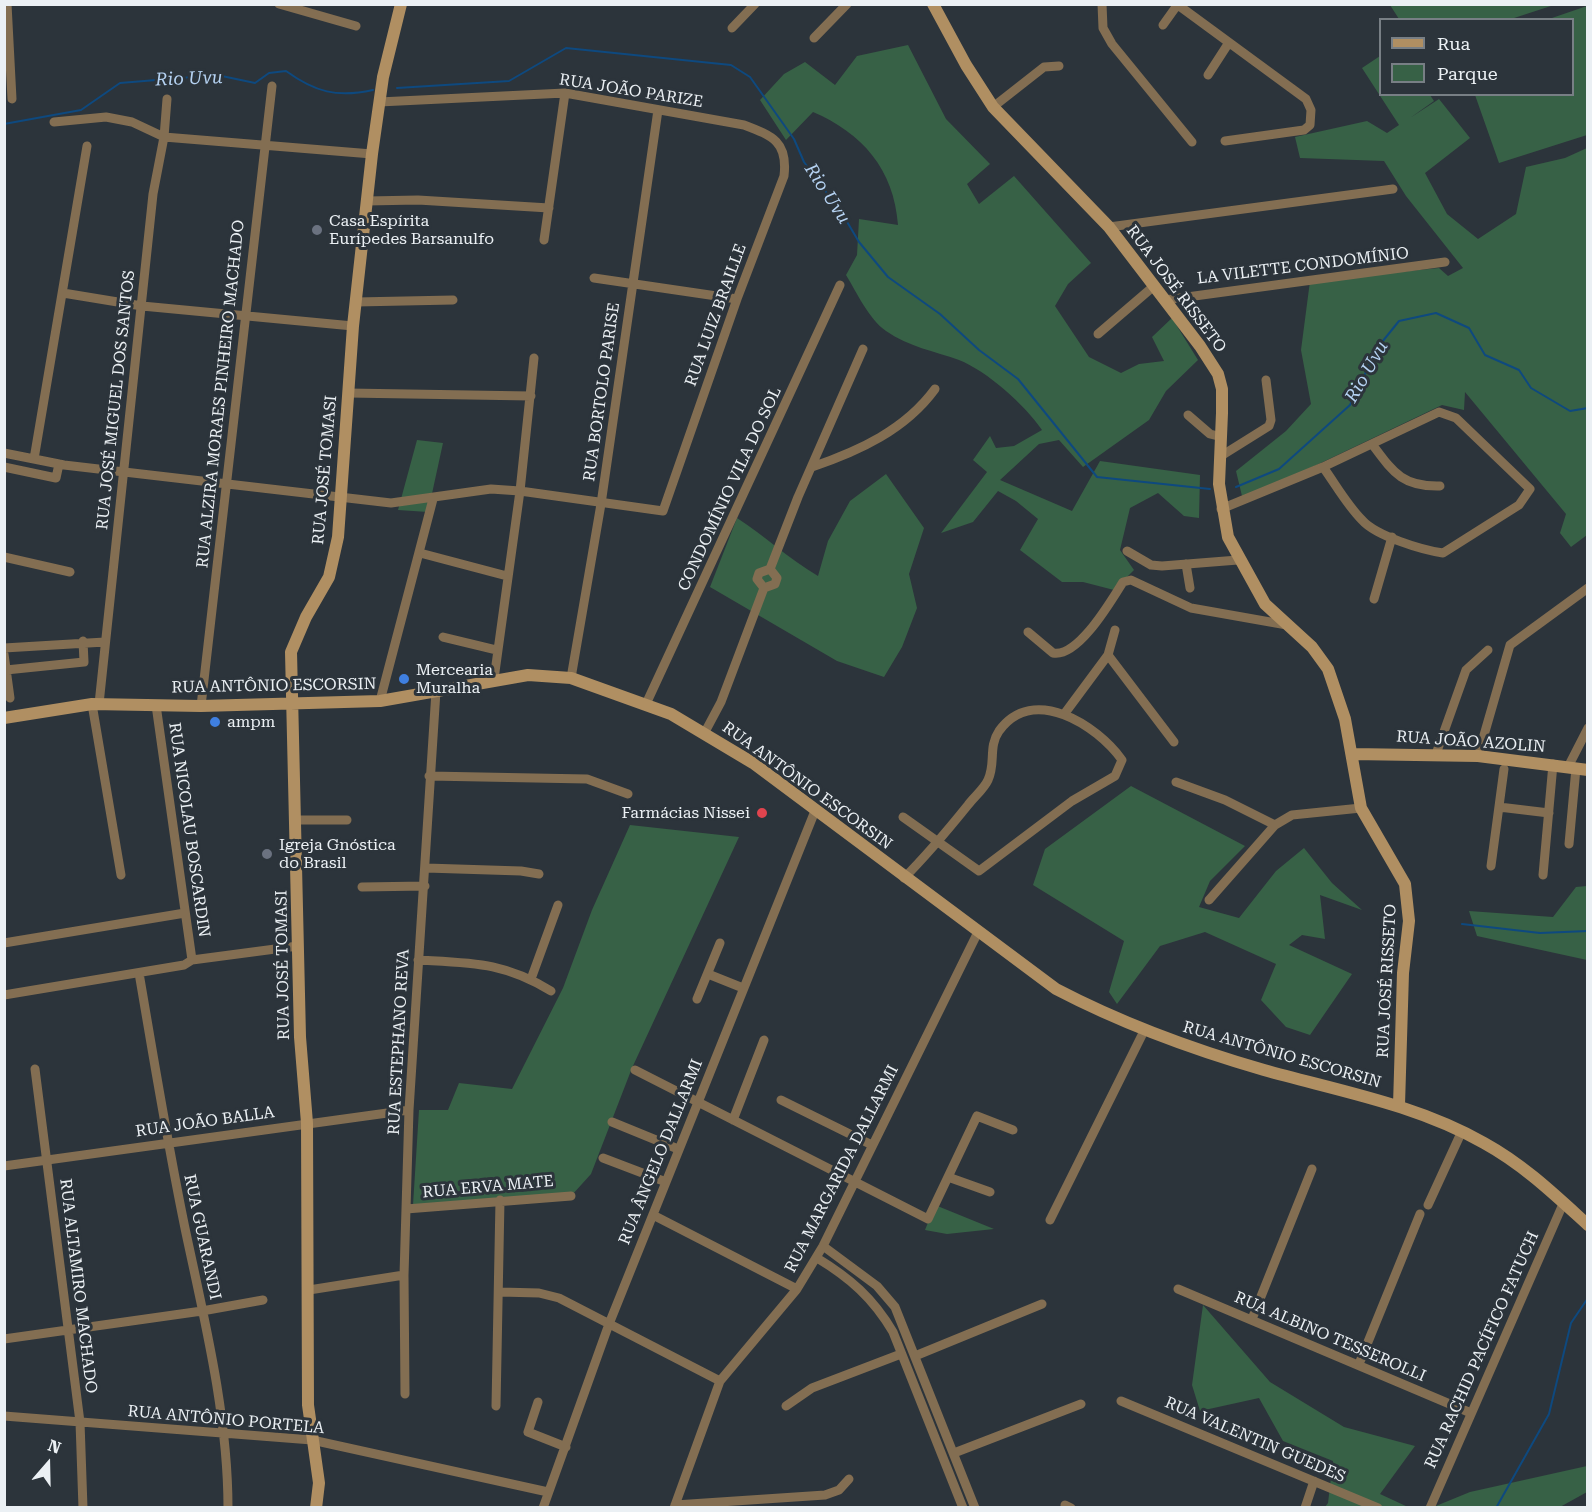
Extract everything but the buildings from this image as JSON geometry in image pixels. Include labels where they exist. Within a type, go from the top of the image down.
[{"type":"main road","name":"RUA JOSÉ TOMASI","points":[[316,1508],[319,1483],[308,1405],[307,1123],[300,1037],[297,820],[291,652],[306,616],[329,577],[338,537],[353,326],[372,154],[379,102],[401,4]]},
{"type":"main road","name":"RUA JOSÉ RISSETO","points":[[933,4],[966,65],[993,107],[1109,226],[1218,374],[1222,389],[1219,484],[1221,509],[1228,537],[1238,560],[1265,604],[1292,626],[1312,647],[1328,669],[1345,718],[1361,808],[1405,884],[1409,921],[1402,983],[1399,1105]]},
{"type":"main road","name":"RUA ANTÔNIO ESCORSIN","points":[[4,717],[96,704],[294,704],[380,700],[528,675],[571,678],[646,704],[705,732],[753,763],[904,878],[1056,989],[1144,1031],[1205,1053],[1399,1105],[1462,1131],[1521,1166],[1542,1182],[1587,1225]]},
{"type":"main road","name":"RUA JOÃO AZOLIN","points":[[1353,754],[1436,753],[1577,768]]},
{"type":"street","points":[[7,4],[12,99]]},
{"type":"street","points":[[279,4],[356,26]]},
{"type":"street","points":[[732,28],[755,4]]},
{"type":"street","points":[[814,38],[847,4]]},
{"type":"street","points":[[1102,4],[1103,28],[1112,44],[1192,142]]},
{"type":"street","points":[[1163,25],[1178,5],[1228,44],[1306,99],[1312,117],[1310,125],[1304,130],[1226,141]]},
{"type":"street","points":[[1208,75],[1228,44]]},
{"type":"street","points":[[993,107],[1044,67],[1059,66]]},
{"type":"street","name":"RUA ALZIRA MORAES PINHEIRO MACHADO","points":[[201,705],[272,86]]},
{"type":"street","points":[[544,240],[565,93]]},
{"type":"street","name":"RUA JOÃO PARIZE","points":[[379,102],[565,93],[744,124],[769,134]]},
{"type":"street","name":"RUA JOSÉ MIGUEL DOS SANTOS","points":[[121,875],[96,704],[105,642],[153,194],[164,137],[167,99]]},
{"type":"street","name":"RUA BORTOLO PARISE","points":[[571,678],[601,504],[658,110]]},
{"type":"street","points":[[54,122],[106,117],[132,122],[164,137],[372,154]]},
{"type":"street","name":"RUA LUIZ BRAILLE","points":[[601,504],[663,511],[737,299],[784,176],[786,158],[782,148],[769,134]]},
{"type":"street","points":[[34,459],[87,146]]},
{"type":"street","points":[[1109,226],[1393,189]]},
{"type":"street","points":[[367,201],[418,200],[549,208]]},
{"type":"street","name":"LA VILETTE CONDOMÍNIO","points":[[1165,300],[1445,262]]},
{"type":"street","points":[[594,278],[737,299]]},
{"type":"street","name":"CONDOMÍNIO VILA DO SOL","points":[[646,704],[840,285]]},
{"type":"street","points":[[1098,334],[1154,286]]},
{"type":"street","points":[[63,293],[142,306],[353,326]]},
{"type":"street","points":[[356,302],[453,300]]},
{"type":"street","points":[[705,732],[721,702],[764,588],[775,584],[775,573],[770,569],[863,350]]},
{"type":"street","points":[[494,680],[520,490],[534,358]]},
{"type":"street","points":[[1221,456],[1269,426],[1271,420],[1266,380]]},
{"type":"street","points":[[812,467],[861,448],[905,422],[935,389]]},
{"type":"street","points":[[348,393],[531,396]]},
{"type":"street","points":[[1221,509],[1323,467],[1439,412],[1447,414],[1466,427],[1530,489],[1519,504],[1443,553],[1371,529],[1362,521],[1323,467]]},
{"type":"street","points":[[1188,415],[1210,434],[1222,437]]},
{"type":"street","points":[[1372,444],[1395,475],[1426,486],[1440,486]]},
{"type":"street","points":[[4,453],[59,464],[391,502],[433,499],[491,489],[520,490],[601,504]]},
{"type":"street","points":[[4,467],[56,478],[59,464]]},
{"type":"street","points":[[380,700],[433,499]]},
{"type":"street","points":[[1374,599],[1392,537]]},
{"type":"street","points":[[1127,552],[1151,565],[1238,560]]},
{"type":"street","points":[[420,553],[507,576]]},
{"type":"street","points":[[4,557],[70,572]]},
{"type":"street","points":[[1186,564],[1190,588]]},
{"type":"street","points":[[1028,632],[1053,653],[1064,652],[1096,626],[1123,582],[1131,580],[1191,608],[1292,626]]},
{"type":"street","points":[[1478,756],[1510,645],[1587,588]]},
{"type":"street","points":[[1065,712],[1108,655],[1115,630]]},
{"type":"street","points":[[443,637],[497,650]]},
{"type":"street","points":[[4,648],[83,641],[105,642]]},
{"type":"street","points":[[6,669],[84,662],[83,641]]},
{"type":"street","points":[[1436,753],[1466,670],[1488,650]]},
{"type":"street","points":[[4,654],[10,698]]},
{"type":"street","points":[[1108,655],[1174,742]]},
{"type":"street","name":"RUA ESTEPHANO REVA","points":[[405,1394],[404,1275],[409,1110],[436,691]]},
{"type":"street","name":"RUA NICOLAU BOSCARDIN","points":[[156,705],[192,960]]},
{"type":"street","points":[[903,817],[938,842],[979,871],[1072,801],[1115,776],[1122,760],[1109,741],[1065,712],[1052,710],[1011,719],[1000,730],[991,745],[988,780],[938,842],[904,878]]},
{"type":"street","points":[[1569,844],[1577,768],[1587,728]]},
{"type":"street","points":[[1543,875],[1553,764]]},
{"type":"street","points":[[1491,866],[1504,770]]},
{"type":"street","points":[[429,776],[578,778],[628,794]]},
{"type":"street","points":[[1176,782],[1225,800],[1275,825]]},
{"type":"street","points":[[1499,807],[1549,813]]},
{"type":"street","points":[[1209,900],[1275,825],[1292,815],[1361,808]]},
{"type":"street","name":"RUA ÂNGELO DALLARMI","points":[[543,1508],[609,1324],[815,811]]},
{"type":"street","points":[[297,820],[347,820]]},
{"type":"street","points":[[426,868],[521,871],[539,874]]},
{"type":"street","points":[[362,887],[425,886]]},
{"type":"street","points":[[531,979],[558,905]]},
{"type":"street","points":[[4,943],[185,913]]},
{"type":"street","name":"RUA MARGARIDA DALLARMI","points":[[674,1506],[720,1381],[797,1289],[823,1246],[978,932]]},
{"type":"street","points":[[698,999],[720,943]]},
{"type":"street","points":[[4,995],[184,965],[192,960],[298,946]]},
{"type":"street","points":[[418,960],[486,964],[514,971],[551,992]]},
{"type":"street","name":"RUA GUARANDI","points":[[139,973],[167,1142],[202,1311],[223,1434],[228,1508]]},
{"type":"street","points":[[708,974],[743,988]]},
{"type":"street","points":[[1050,1220],[1144,1031]]},
{"type":"street","points":[[733,1120],[764,1040]]},
{"type":"street","name":"RUA ALTAMIRO MACHADO","points":[[35,1069],[70,1329],[80,1422],[83,1508]]},
{"type":"street","points":[[635,1070],[928,1219],[977,1116],[1013,1130]]},
{"type":"street","points":[[781,1100],[872,1145]]},
{"type":"street","name":"RUA JOÃO BALLA","points":[[4,1166],[409,1110]]},
{"type":"street","points":[[612,1122],[678,1149]]},
{"type":"street","points":[[1428,1205],[1462,1131]]},
{"type":"street","points":[[603,1158],[666,1182]]},
{"type":"street","points":[[1252,1319],[1312,1169]]},
{"type":"street","points":[[948,1177],[990,1192]]},
{"type":"street","name":"RUA ERVA MATE","points":[[406,1209],[571,1196]]},
{"type":"street","points":[[496,1406],[500,1293],[500,1200]]},
{"type":"street","name":"RUA RACHID PACÍFICO FATUCH","points":[[1430,1508],[1563,1204]]},
{"type":"street","points":[[1359,1364],[1420,1214]]},
{"type":"street","points":[[652,1215],[797,1289]]},
{"type":"street","points":[[823,1246],[864,1276],[895,1307],[975,1508]]},
{"type":"street","points":[[816,1258],[856,1286],[879,1307],[902,1354],[961,1507]]},
{"type":"street","points":[[309,1290],[404,1275]]},
{"type":"street","points":[[856,1286],[864,1276]]},
{"type":"street","name":"RUA ALBINO TESSEROLLI","points":[[1178,1289],[1471,1413]]},
{"type":"street","points":[[500,1293],[539,1293],[559,1298],[720,1381]]},
{"type":"street","points":[[4,1339],[263,1300]]},
{"type":"street","points":[[915,1356],[1042,1304]]},
{"type":"street","points":[[786,1406],[812,1388],[902,1354]]},
{"type":"street","points":[[922,1405],[932,1401]]},
{"type":"street","name":"RUA VALENTIN GUEDES","points":[[1121,1401],[1378,1508]]},
{"type":"street","points":[[538,1402],[528,1431],[566,1446]]},
{"type":"street","points":[[954,1453],[1081,1404]]},
{"type":"street","name":"RUA ANTÔNIO PORTELA","points":[[4,1416],[312,1440],[548,1492]]},
{"type":"street","points":[[674,1506],[753,1504],[825,1495],[839,1490],[849,1479]]},
{"type":"street","points":[[1305,1508],[1314,1481]]},
{"type":"green space","points":[[1390,5],[1554,5],[1514,18],[1398,18]]},
{"type":"green space","points":[[1587,6],[1587,135],[1499,163],[1475,96],[1574,96],[1574,18],[1552,18]]},
{"type":"green space","points":[[908,45],[946,119],[990,164],[967,184],[979,204],[1014,176],[1091,263],[1068,284],[1055,306],[1089,357],[1121,373],[1139,364],[1164,361],[1152,337],[1172,318],[1198,360],[1166,391],[1149,420],[1083,467],[1059,440],[1039,444],[1000,480],[1072,511],[1100,461],[1200,475],[1199,518],[1184,516],[1158,493],[1130,508],[1120,550],[1134,570],[1114,590],[1083,582],[1062,582],[1020,550],[1038,519],[1016,501],[998,491],[973,522],[941,533],[987,472],[973,460],[990,436],[996,448],[1014,446],[1042,430],[1016,400],[981,372],[959,360],[904,341],[886,331],[874,320],[846,275],[857,255],[859,219],[898,225],[890,187],[882,170],[860,142],[831,121],[813,112],[786,140],[760,100],[784,74],[805,62],[835,85],[857,56]]},
{"type":"green space","points":[[1379,57],[1379,94],[1362,68]]},
{"type":"green space","points":[[1380,96],[1431,96],[1434,101],[1410,118],[1439,99],[1470,138],[1425,173],[1447,214],[1478,239],[1516,214],[1526,167],[1565,158],[1587,148],[1587,535],[1571,547],[1560,533],[1566,514],[1465,392],[1464,410],[1442,405],[1281,482],[1242,496],[1236,471],[1286,431],[1311,404],[1301,350],[1310,281],[1439,268],[1448,276],[1463,268],[1406,196],[1384,161],[1300,158],[1295,137],[1367,121],[1387,133],[1399,125]]},
{"type":"green space","points":[[417,440],[443,443],[428,512],[398,510]]},
{"type":"green space","points":[[886,474],[924,528],[909,574],[917,608],[902,647],[884,677],[837,661],[710,587],[737,518],[818,576],[828,541],[850,501]]},
{"type":"green space","points":[[1131,786],[1245,846],[1210,881],[1199,907],[1239,918],[1276,871],[1304,848],[1332,883],[1362,910],[1320,895],[1325,939],[1302,935],[1289,945],[1352,974],[1310,1035],[1286,1027],[1261,1000],[1276,964],[1205,932],[1160,946],[1117,1004],[1109,992],[1124,941],[1033,885],[1045,849]]},
{"type":"green space","points":[[630,825],[739,837],[632,1068],[591,1174],[572,1195],[413,1205],[419,1110],[448,1110],[459,1083],[512,1089],[563,988],[592,910]]},
{"type":"green space","points":[[1587,886],[1587,960],[1477,936],[1469,911],[1553,917],[1576,887]]},
{"type":"green space","points":[[935,1205],[994,1229],[947,1234],[925,1230]]},
{"type":"green space","points":[[1203,1305],[1270,1382],[1344,1427],[1415,1446],[1380,1494],[1408,1507],[1325,1507],[1328,1503],[1333,1461],[1283,1441],[1259,1398],[1200,1411],[1192,1385]]},
{"type":"green space","points":[[1587,1466],[1587,1492],[1560,1507],[1431,1508],[1470,1492]]},
{"type":"waterway","name":"Rio Uvu","points":[[397,88],[509,81],[566,48],[731,65],[750,77],[794,139],[804,162],[843,215],[859,242],[888,277],[940,314],[979,350],[1018,379],[1097,477],[1210,489]]},
{"type":"waterway","name":"Rio Uvu","points":[[4,124],[81,110],[120,83],[217,75],[255,83],[269,73],[286,71],[307,84],[327,91],[348,93],[373,90]]},
{"type":"waterway","name":"Rio Uvu","points":[[1236,487],[1279,469],[1350,405],[1378,347],[1399,321],[1436,313],[1469,328],[1485,355],[1519,370],[1531,388],[1570,411],[1588,408]]},
{"type":"waterway","points":[[1462,924],[1540,933],[1588,931]]},
{"type":"waterway","points":[[1496,1508],[1549,1414],[1571,1323],[1588,1298]]},
{"type":"place","name":"Casa Espírita Eurípedes Barsanulfo","points":[[317,230]]},
{"type":"place","name":"Mercearia Muralha","points":[[404,679]]},
{"type":"place","name":"ampm","points":[[215,722]]},
{"type":"place","name":"Farmácias Nissei","points":[[762,813]]},
{"type":"place","name":"Igreja Gnóstica do Brasil","points":[[267,854]]}]
